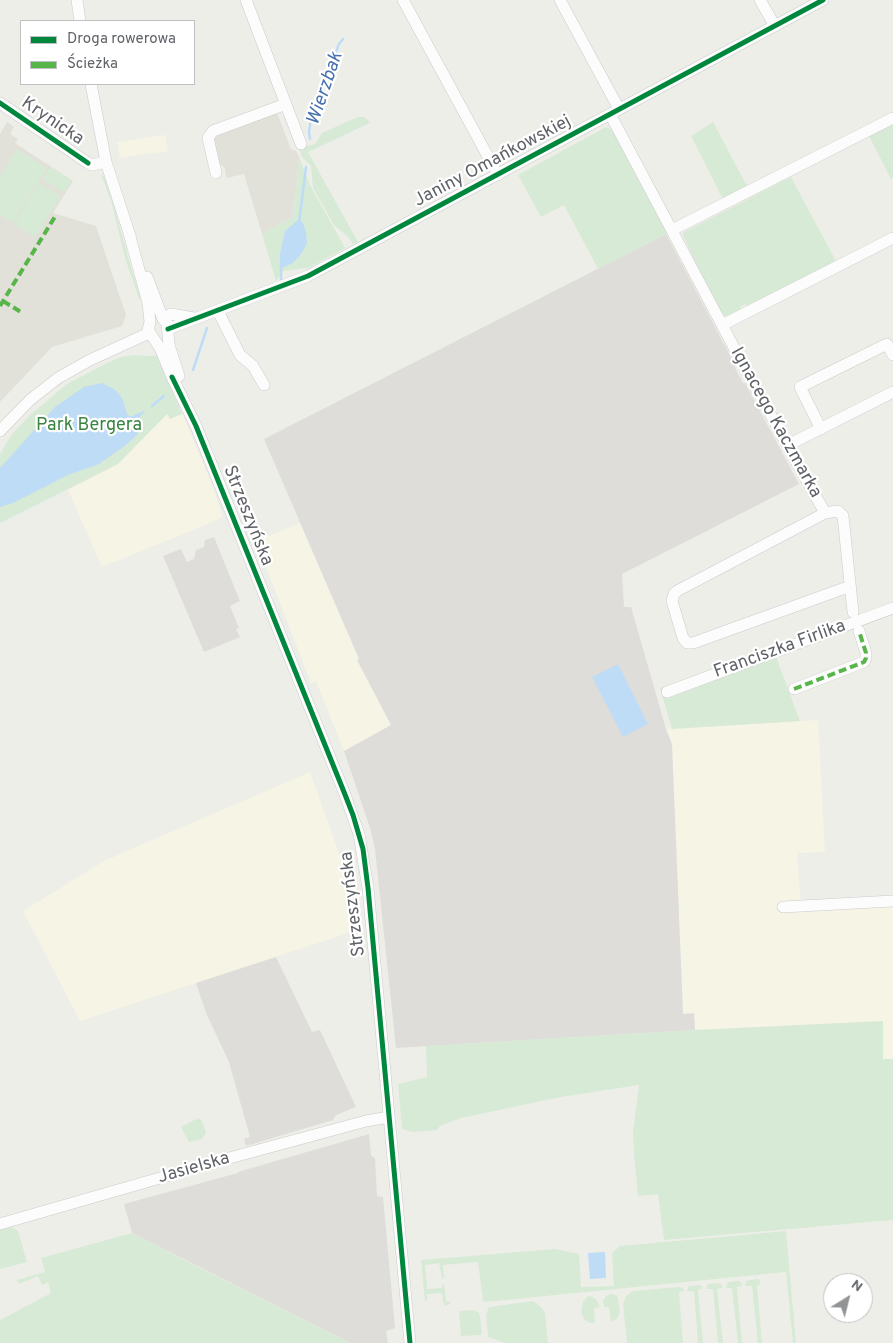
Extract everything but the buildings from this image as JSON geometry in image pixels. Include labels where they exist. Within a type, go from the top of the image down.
[{"type":"street","points":[[77,0],[80,20]]},
{"type":"street","points":[[246,0],[301,144]]},
{"type":"street","points":[[403,0],[498,175]]},
{"type":"street","name":"Ignacego Kaczmarka","points":[[560,0],[672,230],[825,514],[677,590],[672,601],[683,638],[687,643],[693,643],[845,588],[850,588]]},
{"type":"street","points":[[760,0],[775,26]]},
{"type":"street","name":"Janiny Omańkowskiej","points":[[166,327],[171,314],[194,318],[218,311],[308,276],[823,0]]},
{"type":"street","name":"Strzeszyńska","points":[[91,85],[106,162],[129,233],[147,299],[151,330],[191,413]]},
{"type":"street","name":"Krynicka","points":[[0,103],[88,163],[96,165],[106,162]]},
{"type":"street","points":[[216,173],[208,138],[213,132],[286,104]]},
{"type":"street","points":[[672,230],[893,118]]},
{"type":"street","name":"Strzeszyńska","points":[[129,233],[166,327],[168,344],[191,413],[344,792],[359,834],[366,868],[410,1343]]},
{"type":"street","points":[[722,325],[893,238]]},
{"type":"street","points":[[218,311],[240,355],[253,366],[264,385]]},
{"type":"street","points":[[0,431],[30,400],[58,378],[151,330],[156,318],[166,327],[160,338],[151,330]]},
{"type":"street","points":[[821,429],[800,387],[887,344],[893,355]]},
{"type":"street","points":[[788,445],[893,392]]},
{"type":"street","name":"Franciszka Firlika","points":[[825,514],[838,511],[842,516],[853,612]]},
{"type":"street","name":"Franciszka Firlika","points":[[667,692],[893,608]]},
{"type":"street","name":"Franciszka Firlika","points":[[794,689],[864,662],[866,653],[859,631]]},
{"type":"street","points":[[783,907],[893,901]]},
{"type":"street","name":"Jasielska","points":[[0,1224],[233,1157],[366,1121],[389,1117]]},
{"type":"shaded area","points":[[277,113],[291,149],[296,151],[299,157],[293,217],[262,234],[244,174],[226,178],[225,168],[218,163],[213,141],[216,135]]},
{"type":"shaded area","points":[[7,122],[14,127],[10,134],[18,139],[15,143],[73,181],[53,213],[96,226],[126,315],[122,326],[52,347],[0,402],[0,134]]},
{"type":"shaded area","points":[[165,135],[168,151],[120,158],[117,142]]},
{"type":"shaded area","points":[[666,234],[735,368],[743,383],[745,383],[799,484],[622,574],[624,607],[631,607],[672,744],[683,1014],[694,1013],[695,1030],[396,1048],[375,849],[370,828],[344,751],[391,725],[357,660],[359,659],[264,439]]},
{"type":"shaded area","points":[[168,413],[170,418],[182,413],[215,492],[222,517],[102,567],[68,490],[118,464]]},
{"type":"shaded area","points":[[300,523],[358,660],[391,725],[344,751],[316,681],[311,683],[256,541]]},
{"type":"shaded area","points":[[214,537],[240,601],[230,606],[239,628],[236,629],[240,637],[204,652],[163,556],[181,549],[187,562],[194,559],[196,550],[204,547],[205,540]]},
{"type":"shaded area","points":[[818,720],[825,852],[797,853],[801,909],[893,904],[893,1059],[883,1059],[883,1021],[695,1030],[694,1014],[683,1014],[672,745],[666,729]]},
{"type":"shaded area","points":[[310,772],[349,881],[354,931],[80,1021],[23,911],[104,861]]},
{"type":"shaded area","points":[[276,957],[312,1032],[320,1030],[356,1107],[336,1115],[333,1120],[246,1146],[244,1139],[250,1137],[229,1062],[206,1013],[196,983]]},
{"type":"shaded area","points":[[369,1134],[371,1155],[375,1158],[377,1196],[383,1197],[395,1328],[386,1331],[388,1343],[350,1343],[132,1233],[124,1204],[238,1173]]},
{"type":"green space","points":[[358,117],[365,117],[370,123],[308,152],[358,242],[353,244],[334,225],[313,188],[311,166],[302,157],[299,148],[315,144],[322,133]]},
{"type":"green space","points":[[713,122],[747,186],[723,199],[691,136]]},
{"type":"green space","points":[[893,124],[893,178],[891,179],[869,136]]},
{"type":"green space","points":[[606,127],[613,130],[668,233],[598,269],[564,205],[541,217],[518,175]]},
{"type":"green space","points":[[17,149],[47,168],[13,223],[0,215],[0,176]]},
{"type":"green space","points":[[299,157],[310,185],[345,248],[308,268],[283,271],[276,281],[262,234],[293,217]]},
{"type":"green space","points":[[50,167],[72,180],[65,193],[42,179]]},
{"type":"green space","points":[[101,175],[104,176],[114,206],[141,299],[139,299],[125,258],[111,200]]},
{"type":"green space","points":[[791,177],[837,263],[747,306],[745,304],[740,307],[741,309],[726,316],[722,313],[702,276],[682,233]]},
{"type":"green space","points":[[39,183],[61,196],[35,237],[14,224]]},
{"type":"green space","name":"Park Bergera","points":[[158,355],[182,414],[170,419],[167,414],[118,464],[0,523],[0,454],[12,434],[30,415],[67,384],[107,363],[121,357]]},
{"type":"green space","points":[[772,646],[800,721],[672,729],[660,688]]},
{"type":"green space","points":[[883,1021],[883,1059],[893,1059],[893,1220],[664,1240],[658,1194],[638,1196],[633,1132],[639,1085],[561,1097],[461,1118],[440,1126],[437,1130],[412,1132],[402,1129],[398,1084],[427,1077],[426,1046]]},
{"type":"green space","points":[[198,1118],[202,1121],[206,1133],[202,1139],[189,1142],[181,1127]]},
{"type":"green space","points":[[11,1227],[18,1231],[27,1262],[0,1269],[0,1230]]},
{"type":"green space","points":[[786,1231],[796,1343],[793,1343],[786,1272],[486,1302],[483,1301],[478,1262],[443,1265],[444,1278],[442,1279],[439,1263],[425,1265],[427,1289],[442,1288],[444,1284],[446,1301],[450,1302],[450,1304],[444,1306],[442,1293],[427,1294],[427,1301],[425,1301],[421,1260],[555,1249],[579,1254],[581,1287],[614,1286],[612,1253],[620,1246]]},
{"type":"green space","points":[[132,1233],[350,1343],[0,1343],[0,1320],[51,1293],[48,1282],[42,1285],[38,1276],[19,1284],[17,1280],[45,1272],[41,1258]]},
{"type":"green space","points":[[760,1280],[760,1285],[757,1285],[762,1343],[758,1343],[752,1286],[745,1286],[746,1281]]},
{"type":"green space","points":[[739,1281],[742,1286],[737,1287],[742,1343],[738,1343],[732,1288],[726,1288],[728,1282]]},
{"type":"green space","points":[[719,1283],[722,1285],[722,1288],[717,1289],[723,1343],[718,1343],[713,1289],[706,1289],[708,1284]]},
{"type":"green space","points":[[700,1285],[703,1288],[698,1290],[703,1343],[698,1343],[694,1291],[687,1291],[689,1286]]},
{"type":"green space","points":[[683,1288],[684,1291],[679,1292],[683,1343],[627,1343],[623,1304],[626,1296],[633,1291]]},
{"type":"green space","points":[[616,1295],[618,1298],[620,1312],[617,1319],[611,1322],[609,1307],[604,1307],[603,1301],[606,1296]]},
{"type":"green space","points":[[590,1296],[596,1299],[599,1305],[599,1308],[594,1308],[595,1323],[585,1320],[581,1313],[583,1302]]},
{"type":"green space","points":[[533,1301],[545,1313],[548,1343],[506,1343],[488,1337],[486,1314],[489,1307]]},
{"type":"green space","points":[[472,1310],[478,1312],[480,1316],[482,1335],[461,1336],[459,1311]]},
{"type":"water","points":[[297,221],[303,223],[307,243],[302,253],[293,263],[282,268],[280,267],[280,254],[285,231]]},
{"type":"water","points":[[102,383],[119,394],[129,416],[146,410],[136,421],[138,434],[99,464],[68,475],[13,503],[0,507],[0,468],[55,407],[84,387]]},
{"type":"water","points":[[618,664],[648,724],[623,737],[592,677]]},
{"type":"water","points":[[605,1252],[606,1278],[590,1279],[588,1253]]},
{"type":"waterway","name":"Wierzbak","points":[[310,139],[311,118],[339,44],[343,39]]},
{"type":"waterway","name":"Wierzbak","points":[[299,223],[306,167]]},
{"type":"waterway","name":"Wierzbak","points":[[281,265],[281,282]]},
{"type":"waterway","name":"Wierzbak","points":[[193,370],[207,328]]},
{"type":"waterway","name":"Wierzbak","points":[[152,406],[164,396]]},
{"type":"marked path","points":[[0,306],[56,215]]},
{"type":"marked path","points":[[3,301],[21,312]]},
{"type":"marked path","points":[[794,689],[864,662],[866,653],[859,631]]},
{"type":"cycle path","points":[[168,329],[308,276],[823,0]]},
{"type":"cycle path","points":[[0,103],[88,163]]},
{"type":"cycle path","points":[[172,377],[196,426],[344,792],[363,849],[410,1343]]}]
